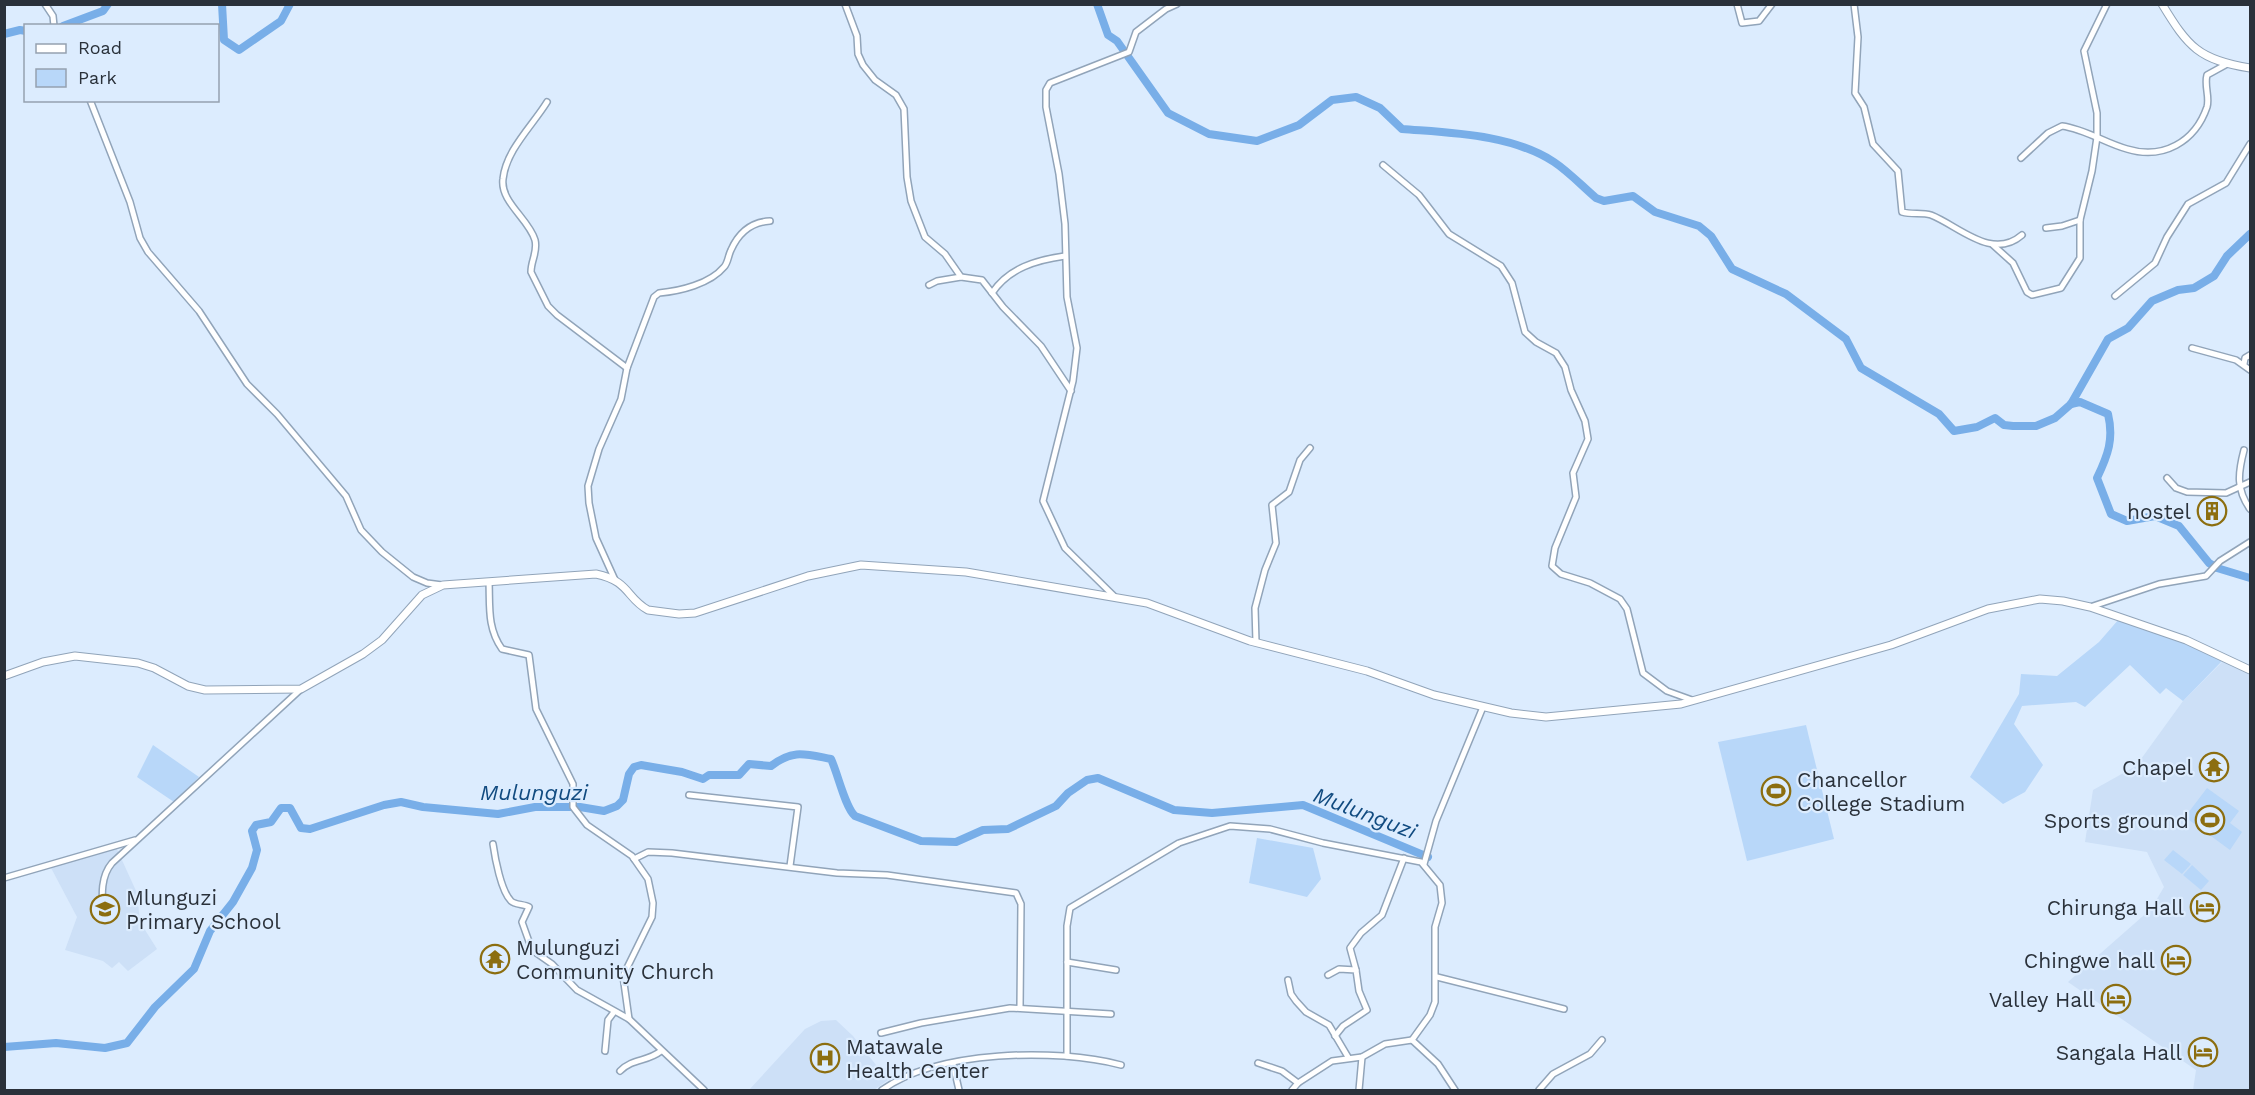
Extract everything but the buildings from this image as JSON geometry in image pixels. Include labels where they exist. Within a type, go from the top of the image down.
[{"type":"street","points":[[45,4],[53,16],[54,24]]},
{"type":"street","points":[[845,4],[863,65],[875,80],[896,95],[903,109],[907,177],[911,201],[925,237],[945,254],[961,277]]},
{"type":"street","points":[[1114,596],[1065,548],[1044,505],[1043,492],[1058,452],[1071,391],[1077,346],[1069,318],[1064,209],[1046,107],[1047,86],[1098,62],[1129,52],[1137,32],[1166,9],[1177,4]]},
{"type":"street","points":[[1737,4],[1742,23],[1759,21],[1772,4]]},
{"type":"street","points":[[1854,4],[1858,37],[1855,93],[1864,107],[1873,144],[1899,171],[1902,212],[1929,215],[1993,245],[2013,263],[2028,293],[2051,292],[2064,286],[2080,259],[2079,220],[2092,171],[2097,137],[2097,113],[2085,51],[2107,4]]},
{"type":"street","points":[[2162,4],[2190,46],[2206,57],[2250,68]]},
{"type":"street","points":[[2021,158],[2057,127],[2067,127],[2125,149],[2144,152],[2163,151],[2179,145],[2193,134],[2207,106],[2207,75],[2227,64]]},
{"type":"street","points":[[91,102],[145,248],[203,316],[247,384],[277,414],[346,496],[361,530],[382,552],[414,577],[427,583],[443,585],[584,574],[615,580],[628,589],[648,610],[680,614],[716,608],[808,576],[866,565],[966,572],[1027,584],[1114,596],[1155,605],[1256,642],[1333,661],[1390,678],[1434,695],[1483,707],[1546,717],[1666,706],[1694,701],[1793,670],[1891,645],[1972,614],[2013,603],[2052,599],[2090,607],[2186,640],[2250,670]]},
{"type":"street","points":[[547,102],[512,156],[505,171],[503,185],[533,235],[536,247],[531,272],[548,306],[577,332],[620,360],[627,368]]},
{"type":"street","points":[[2115,296],[2155,263],[2167,237],[2188,204],[2226,183],[2250,144]]},
{"type":"street","points":[[1383,165],[1419,195],[1449,234],[1501,266],[1512,283],[1525,332],[1556,353],[1563,363],[1571,390],[1585,421],[1588,439],[1574,473],[1576,497],[1555,548],[1552,566],[1561,574],[1590,583],[1620,599],[1626,609],[1644,673],[1667,691],[1694,701]]},
{"type":"street","points":[[2046,228],[2056,228],[2079,220]]},
{"type":"street","points":[[615,580],[596,538],[588,486],[599,449],[621,399],[627,368],[654,297],[659,293],[704,281],[717,274],[726,266],[742,232],[756,222],[770,221]]},
{"type":"street","points":[[1993,245],[2009,244],[2022,235]]},
{"type":"street","points":[[992,293],[999,281],[1016,272],[1024,264],[1065,256]]},
{"type":"street","points":[[929,285],[937,281],[961,277],[980,279],[1041,345],[1071,391]]},
{"type":"street","points":[[2192,348],[2222,355],[2244,364],[2250,370]]},
{"type":"street","points":[[2244,364],[2245,358],[2250,355]]},
{"type":"street","points":[[1256,642],[1255,608],[1265,570],[1276,543],[1272,505],[1289,492],[1300,460],[1310,448]]},
{"type":"street","points":[[2244,450],[2238,475],[2240,487],[2250,509]]},
{"type":"street","points":[[2167,478],[2183,492],[2226,493],[2250,482]]},
{"type":"street","points":[[2090,607],[2159,584],[2206,576],[2250,542]]},
{"type":"street","points":[[489,582],[489,614],[494,633],[502,649],[529,655],[536,709],[573,784],[573,807],[586,825],[634,859],[648,879],[653,903],[647,930],[623,976],[629,1020]]},
{"type":"street","points":[[103,915],[102,894],[106,869],[301,689],[363,654],[382,640],[422,595],[443,585]]},
{"type":"street","points":[[4,676],[43,662],[75,656],[138,663],[154,668],[188,686],[205,690],[301,689]]},
{"type":"street","points":[[1424,864],[1436,822],[1483,707]]},
{"type":"street","points":[[688,795],[798,807],[790,866]]},
{"type":"street","points":[[1067,1056],[1068,914],[1073,905],[1135,872],[1179,843],[1228,827],[1270,829],[1323,843],[1404,858],[1424,864],[1440,885],[1442,906],[1435,927],[1437,976],[1433,1010],[1412,1040],[1385,1044],[1362,1057],[1332,1060],[1298,1083],[1292,1090]]},
{"type":"street","points":[[4,878],[136,840]]},
{"type":"street","points":[[493,844],[500,876],[509,899],[514,903],[529,907],[522,922],[532,950],[558,970],[577,990],[629,1020],[704,1090]]},
{"type":"street","points":[[634,859],[642,854],[654,852],[837,873],[887,875],[1016,893],[1020,899],[1021,919],[1020,1007]]},
{"type":"street","points":[[1335,1036],[1343,1026],[1367,1010],[1358,989],[1356,969],[1350,948],[1361,933],[1382,915],[1404,858]]},
{"type":"street","points":[[1067,962],[1116,970]]},
{"type":"street","points":[[1328,975],[1339,969],[1356,969]]},
{"type":"street","points":[[1437,976],[1564,1009]]},
{"type":"street","points":[[1288,980],[1291,994],[1296,1001],[1306,1012],[1324,1022],[1348,1057]]},
{"type":"street","points":[[881,1034],[921,1023],[1020,1007],[1110,1014]]},
{"type":"street","points":[[605,1051],[608,1020],[614,1012]]},
{"type":"street","points":[[1412,1040],[1438,1064],[1455,1090]]},
{"type":"street","points":[[1539,1090],[1553,1074],[1590,1054],[1602,1040]]},
{"type":"street","points":[[620,1071],[632,1061],[649,1059],[661,1051]]},
{"type":"street","points":[[882,1090],[916,1073],[952,1064],[1023,1054],[1067,1056],[1121,1065]]},
{"type":"street","points":[[1359,1090],[1362,1057]]},
{"type":"street","points":[[1258,1063],[1282,1071],[1298,1083]]},
{"type":"street","points":[[952,1064],[959,1090]]},
{"type":"shaded area","points":[[2225,659],[2250,671],[2250,1090],[2193,1090],[2196,1070],[2068,982],[2151,909],[2164,887],[2147,852],[2085,842],[2093,790],[2136,766],[2183,701]]},
{"type":"shaded area","name":"Mlunguzi Primary School","points":[[116,847],[137,893],[140,922],[157,949],[128,971],[119,962],[112,968],[103,961],[65,950],[77,917],[50,866]]},
{"type":"shaded area","name":"Matawale Health Center","points":[[836,1020],[853,1036],[888,1080],[874,1090],[749,1090],[805,1029],[821,1021]]},
{"type":"green space","points":[[2119,619],[2186,641],[2224,659],[2183,701],[2166,688],[2160,694],[2130,665],[2085,707],[2076,702],[2022,706],[2014,724],[2043,765],[2025,792],[2003,804],[1970,777],[2019,694],[2021,674],[2057,676],[2099,642]]},
{"type":"green space","name":"Chancellor College Stadium","points":[[1806,725],[1834,839],[1747,861],[1718,742]]},
{"type":"green space","points":[[153,745],[199,777],[174,802],[137,777]]},
{"type":"green space","name":"Sports ground","points":[[2207,788],[2239,811],[2230,823],[2242,832],[2230,850],[2185,817]]},
{"type":"green space","points":[[1257,838],[1313,848],[1321,879],[1307,897],[1249,883]]},
{"type":"green space","points":[[2173,850],[2191,864],[2182,874],[2164,860]]},
{"type":"green space","points":[[2192,865],[2209,881],[2201,890],[2183,875]]},
{"type":"waterway","points":[[68,24],[103,11],[108,4]]},
{"type":"waterway","points":[[222,4],[224,40],[239,50],[281,21],[290,4]]},
{"type":"waterway","points":[[1097,4],[1108,35],[1117,41],[1168,113],[1209,134],[1257,141],[1299,125],[1332,100],[1356,97],[1380,108],[1402,129],[1480,136],[1519,146],[1554,162],[1596,198],[1604,201],[1633,196],[1655,212],[1699,226],[1711,236],[1732,269],[1786,294],[1846,339],[1861,368],[1939,414],[1954,431],[1977,427],[1995,418],[2004,425],[2013,426],[2036,426],[2055,418],[2071,404],[2108,339],[2128,328],[2152,301],[2178,290],[2194,288],[2214,276],[2227,256],[2250,234]]},
{"type":"waterway","points":[[4,34],[24,31]]},
{"type":"waterway","points":[[2071,404],[2080,402],[2108,414],[2109,447],[2097,478],[2111,514],[2127,521],[2155,516],[2179,526],[2209,563],[2217,568],[2250,578]]},
{"type":"waterway","name":"Mulunguzi","points":[[4,1047],[56,1043],[105,1048],[127,1043],[155,1007],[194,969],[210,931],[233,902],[252,868],[257,850],[252,831],[256,825],[271,822],[281,808],[290,808],[301,828],[310,829],[384,805],[401,802],[423,807],[498,814],[535,807],[580,807],[604,811],[617,806],[623,800],[629,774],[634,767],[641,765],[682,772],[703,779],[709,775],[739,775],[749,764],[771,766],[786,757],[800,754],[831,759],[845,798],[855,816],[921,841],[956,842],[983,830],[1008,829],[1056,806],[1068,793],[1087,780],[1098,778],[1174,810],[1212,813],[1303,805],[1428,857]]},
{"type":"place","name":"hostel","points":[[2212,511]]},
{"type":"place","name":"Chapel","points":[[2214,767]]},
{"type":"place","name":"Chancellor College Stadium","points":[[1776,791]]},
{"type":"place","name":"Sports ground","points":[[2210,820]]},
{"type":"place","name":"Chirunga Hall","points":[[2205,907]]},
{"type":"place","name":"Mlunguzi Primary School","points":[[105,909]]},
{"type":"place","name":"Mulunguzi Community Church","points":[[495,959]]},
{"type":"place","name":"Chingwe hall","points":[[2176,960]]},
{"type":"place","name":"Valley Hall","points":[[2116,999]]},
{"type":"place","name":"Sangala Hall","points":[[2203,1052]]},
{"type":"place","name":"Matawale Health Center","points":[[825,1058]]}]
